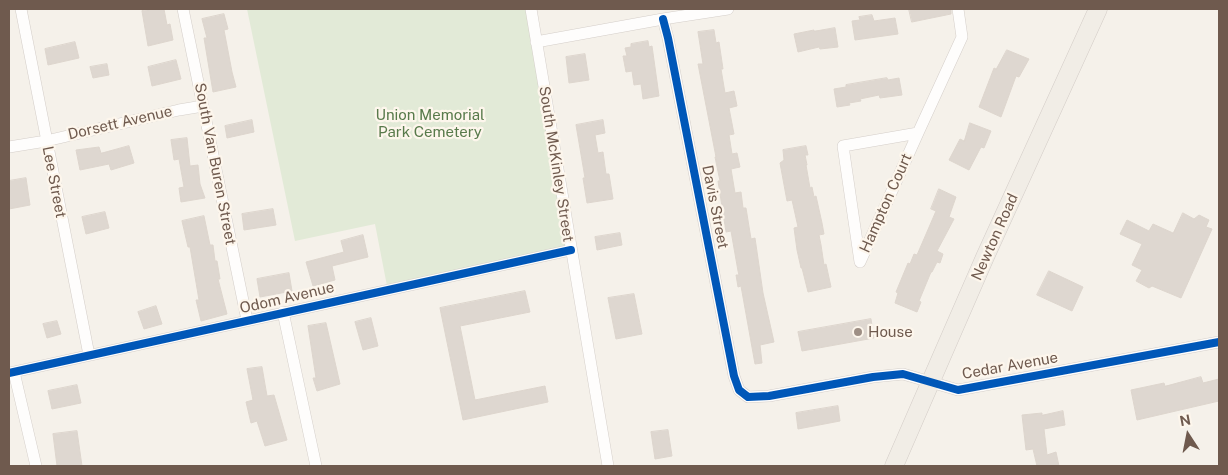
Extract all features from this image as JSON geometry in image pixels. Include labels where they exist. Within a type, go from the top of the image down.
[{"type":"main road","name":"Newton Road","points":[[894,466],[1098,9]]},
{"type":"street","name":"Lee Street","points":[[21,9],[89,356]]},
{"type":"street","name":"South Van Buren Street","points":[[184,9],[247,320]]},
{"type":"street","name":"South McKinley Street","points":[[531,9],[570,250],[608,466]]},
{"type":"street","points":[[536,42],[728,9]]},
{"type":"street","name":"Hampton Court","points":[[918,132],[843,146],[860,262],[962,37],[958,9]]},
{"type":"street","name":"Davis Street","points":[[662,19],[668,38],[734,376],[739,390],[748,397]]},
{"type":"street","name":"Dorsett Avenue","points":[[9,147],[46,141],[203,106]]},
{"type":"street","name":"Odom Avenue","points":[[12,372],[570,250]]},
{"type":"street","points":[[282,312],[316,466]]},
{"type":"street","name":"Cedar Avenue","points":[[748,397],[769,396],[873,377],[903,374],[958,390],[1219,342]]},
{"type":"street","points":[[12,372],[36,466]]},
{"type":"green space","name":"Union Memorial Park Cemetery","points":[[247,9],[526,9],[567,247],[387,286],[375,224],[295,241]]},
{"type":"building","points":[[164,9],[167,25],[170,24],[173,40],[148,46],[142,11]]},
{"type":"building","points":[[909,9],[951,9],[951,14],[912,22]]},
{"type":"building","points":[[224,14],[228,29],[224,30],[236,87],[213,92],[204,38],[207,38],[202,19]]},
{"type":"building","points":[[872,15],[874,21],[895,18],[898,34],[855,40],[852,21],[860,20],[859,17]]},
{"type":"building","points":[[835,28],[838,47],[820,49],[819,47],[798,52],[794,34]]},
{"type":"building","points":[[714,30],[716,43],[719,42],[725,93],[734,91],[737,106],[729,108],[734,134],[729,135],[732,154],[737,153],[740,167],[731,169],[735,193],[741,192],[743,208],[746,208],[751,239],[755,238],[763,293],[774,342],[760,345],[762,363],[755,364],[741,286],[738,287],[736,275],[739,275],[731,231],[726,232],[716,157],[698,64],[703,64],[698,32]]},
{"type":"building","points":[[648,41],[649,47],[652,46],[659,96],[643,99],[641,84],[634,85],[632,71],[626,72],[623,56],[627,56],[625,48],[631,47],[631,44]]},
{"type":"building","points":[[75,42],[79,58],[48,65],[45,49]]},
{"type":"building","points":[[1007,50],[1029,59],[1019,77],[1016,76],[1001,117],[979,107],[994,68],[996,69]]},
{"type":"building","points":[[585,54],[589,80],[569,83],[566,57]]},
{"type":"building","points":[[176,60],[181,79],[152,86],[148,67]]},
{"type":"building","points":[[107,64],[109,75],[93,78],[90,67]]},
{"type":"building","points":[[887,78],[888,80],[899,78],[902,95],[880,98],[879,95],[860,99],[861,101],[849,103],[850,105],[837,107],[834,89]]},
{"type":"building","points":[[252,120],[254,132],[227,138],[225,126]]},
{"type":"building","points":[[603,120],[605,133],[595,135],[598,153],[603,152],[606,174],[609,174],[613,199],[587,203],[583,178],[585,178],[576,125]]},
{"type":"building","points":[[970,123],[991,131],[984,148],[981,147],[969,170],[949,160],[960,139],[964,141]]},
{"type":"building","points":[[187,138],[190,166],[198,165],[200,184],[205,198],[181,202],[179,188],[184,187],[179,159],[174,160],[171,140]]},
{"type":"building","points":[[129,146],[134,163],[111,170],[109,164],[80,170],[76,150],[99,147],[101,153]]},
{"type":"building","points":[[806,146],[808,155],[805,155],[810,188],[812,187],[814,197],[816,196],[822,223],[824,234],[819,235],[824,265],[826,264],[831,287],[808,292],[797,250],[794,228],[798,227],[792,200],[787,201],[780,163],[784,160],[783,150]]},
{"type":"building","points":[[26,178],[30,205],[9,209],[9,181]]},
{"type":"building","points":[[939,189],[956,197],[949,217],[954,219],[937,251],[943,254],[940,263],[937,262],[931,272],[919,301],[921,302],[917,312],[895,303],[898,293],[896,292],[908,263],[910,264],[914,254],[917,255],[936,211],[931,209]]},
{"type":"building","points":[[273,209],[276,225],[244,230],[242,214]]},
{"type":"building","points":[[105,212],[109,228],[86,234],[82,217]]},
{"type":"building","points":[[1183,213],[1194,219],[1199,215],[1209,220],[1206,227],[1212,229],[1181,298],[1152,286],[1149,288],[1136,281],[1142,270],[1132,265],[1142,244],[1120,234],[1127,220],[1149,231],[1153,224],[1173,233]]},
{"type":"building","points":[[204,216],[210,245],[213,245],[215,261],[217,261],[220,279],[218,279],[227,314],[201,321],[196,300],[199,300],[190,247],[188,247],[182,221]]},
{"type":"building","points":[[620,233],[622,245],[597,250],[595,237]]},
{"type":"building","points":[[363,235],[368,257],[332,266],[335,280],[313,286],[306,262],[344,252],[341,241]]},
{"type":"building","points":[[1049,271],[1083,287],[1072,311],[1037,295]]},
{"type":"building","points":[[289,273],[292,291],[260,297],[257,279]]},
{"type":"building","points":[[525,291],[530,312],[460,326],[475,400],[545,386],[548,402],[463,420],[440,308]]},
{"type":"building","points":[[634,294],[642,334],[616,339],[608,298]]},
{"type":"building","points":[[156,306],[162,324],[144,329],[138,312]]},
{"type":"building","points":[[371,318],[378,346],[363,350],[355,322]]},
{"type":"building","points":[[871,319],[874,338],[802,351],[798,332]]},
{"type":"building","points":[[57,321],[61,334],[47,338],[43,324]]},
{"type":"building","points":[[326,323],[340,384],[317,391],[313,378],[316,378],[308,326]]},
{"type":"building","points":[[262,367],[267,396],[274,395],[287,440],[265,446],[257,421],[251,423],[246,402],[253,400],[247,369]]},
{"type":"building","points":[[1201,377],[1203,383],[1219,379],[1219,401],[1137,420],[1131,390],[1164,383],[1165,386]]},
{"type":"building","points":[[77,385],[81,403],[52,409],[48,391]]},
{"type":"building","points":[[838,406],[840,421],[798,429],[796,413]]},
{"type":"building","points":[[1063,411],[1065,425],[1044,429],[1047,455],[1056,452],[1059,466],[1037,466],[1033,449],[1026,450],[1022,415],[1042,413],[1042,415]]},
{"type":"building","points":[[668,430],[672,456],[655,459],[651,432]]},
{"type":"building","points":[[77,431],[82,466],[57,466],[53,434]]},
{"type":"cycle path","points":[[663,19],[734,376],[739,390],[748,397],[769,396],[873,377],[903,374],[958,390],[1219,342]]},
{"type":"cycle path","points":[[9,373],[571,250]]},
{"type":"place","name":"House","points":[[858,332]]}]
